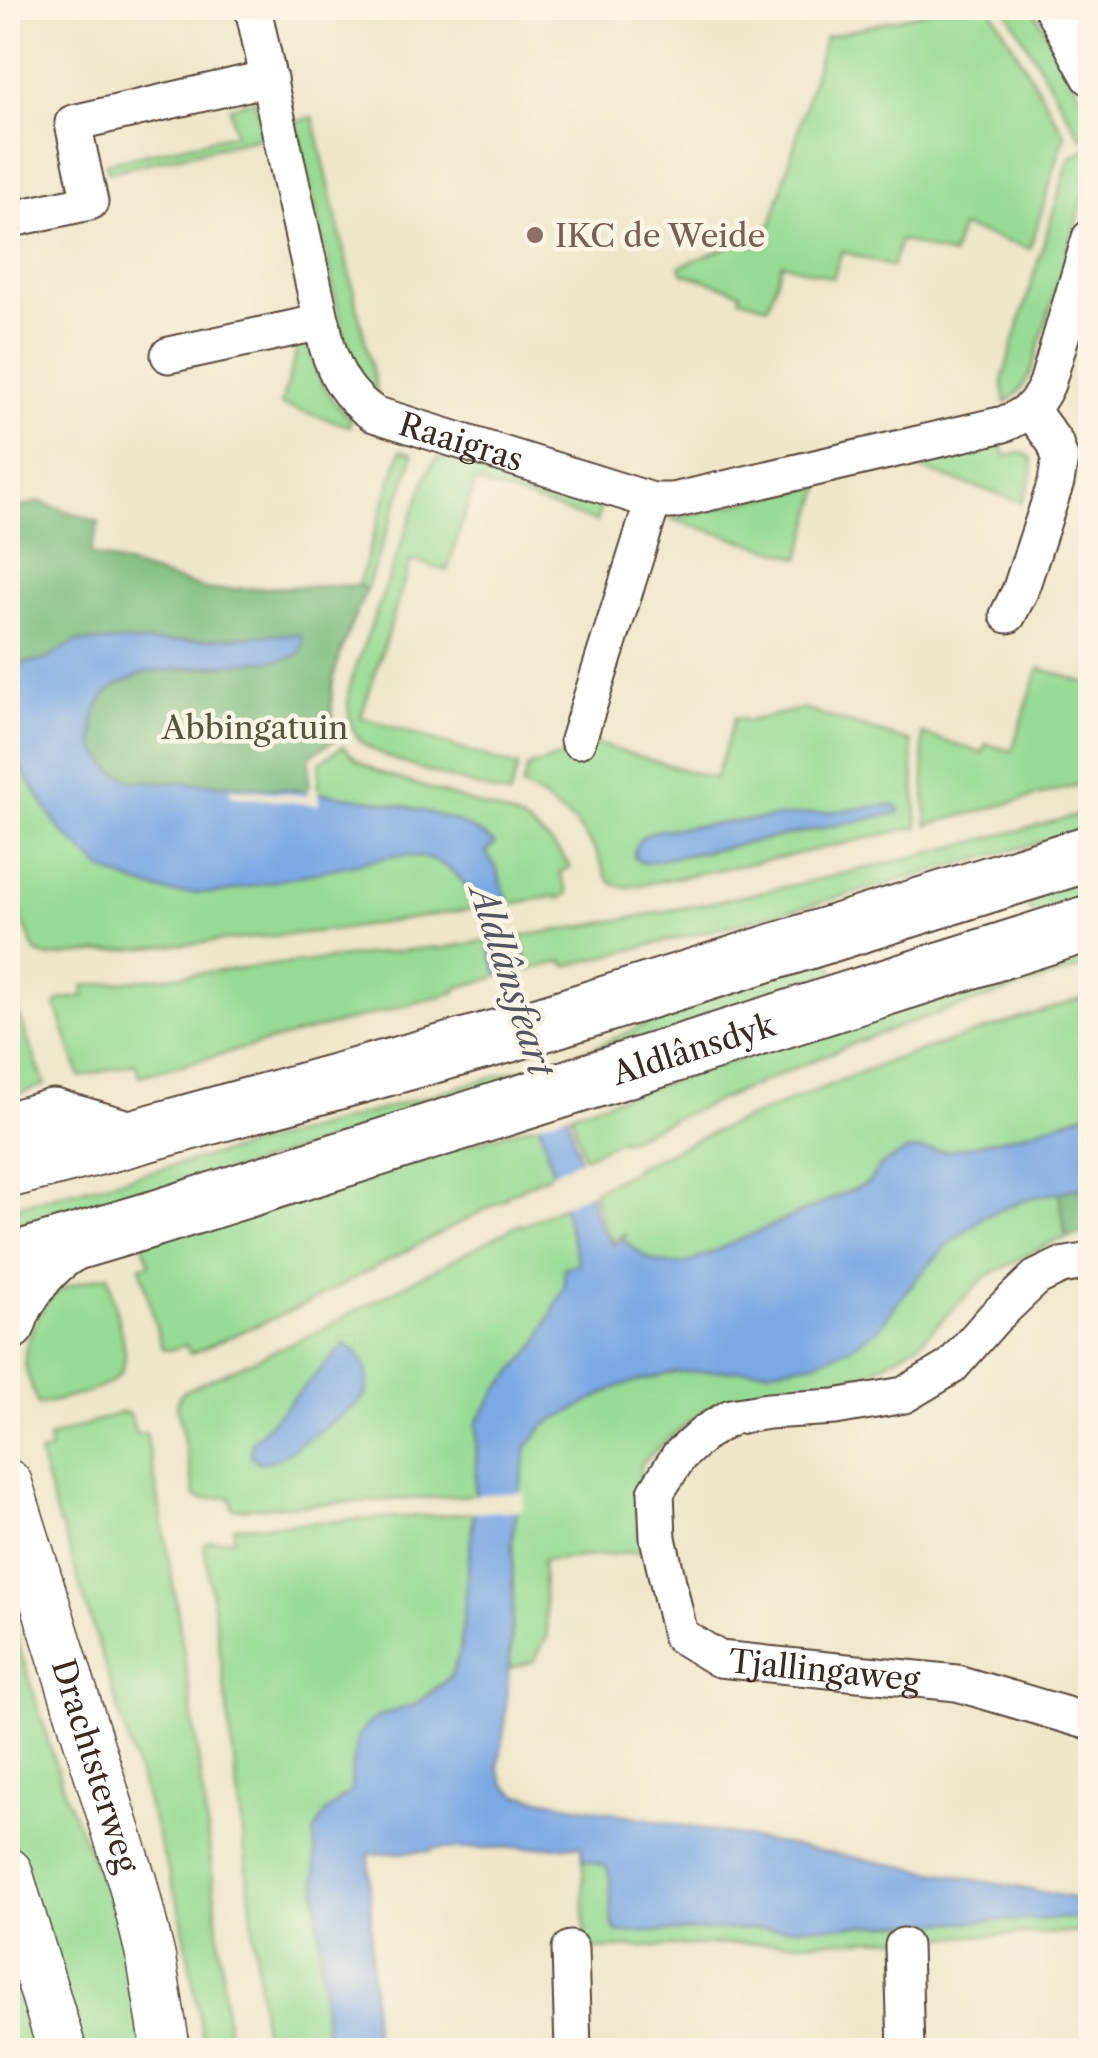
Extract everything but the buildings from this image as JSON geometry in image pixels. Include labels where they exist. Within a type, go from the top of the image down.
[{"type":"main road","points":[[8,1170],[528,1029],[1090,853]]},
{"type":"main road","name":"Aldlânsdyk","points":[[8,1262],[1090,923]]},
{"type":"main road","points":[[8,1130],[53,1118],[130,1139]]},
{"type":"main road","points":[[8,1323],[24,1288],[61,1249],[76,1241]]},
{"type":"main road","name":"Drachtsterweg","points":[[8,1484],[133,1884],[151,1958],[166,2050]]},
{"type":"main road","points":[[8,1872],[62,2050]]},
{"type":"street","name":"Raaigras","points":[[252,8],[332,364],[349,394],[374,414],[653,500],[673,501],[1004,424],[1031,410]]},
{"type":"street","points":[[1052,8],[1090,77]]},
{"type":"street","points":[[8,220],[90,202],[73,123],[269,78]]},
{"type":"street","points":[[1008,615],[1020,591],[1056,482],[1075,463],[1031,410],[1047,384],[1090,238]]},
{"type":"street","points":[[169,355],[322,322]]},
{"type":"street","points":[[578,740],[653,500]]},
{"type":"street","name":"Tjallingaweg","points":[[1090,1262],[1061,1266],[1036,1278],[951,1367],[904,1396],[731,1417],[679,1456],[656,1492],[658,1538],[680,1634],[719,1659],[957,1682],[1090,1722]]},
{"type":"street","points":[[903,1946],[906,2050]]},
{"type":"street","points":[[570,1949],[573,2050]]},
{"type":"green space","points":[[940,8],[991,8],[1065,135],[1030,249],[961,227],[952,256],[900,240],[892,267],[842,251],[833,278],[782,263],[768,306],[740,298],[741,292],[683,273],[680,266],[758,235],[772,223],[825,37]]},
{"type":"green space","points":[[1006,8],[1033,8],[1090,112],[1090,135],[1081,138]]},
{"type":"green space","points":[[255,100],[263,137],[108,172],[106,163],[235,134],[230,107]]},
{"type":"green space","points":[[313,117],[378,396],[359,378],[348,353],[296,122]]},
{"type":"green space","points":[[1090,147],[1090,176],[1031,373],[1006,403],[1002,381],[1069,160]]},
{"type":"green space","points":[[308,343],[318,375],[335,403],[351,419],[349,426],[281,405],[298,346]]},
{"type":"green space","points":[[1002,444],[1005,456],[1022,453],[1031,457],[1032,474],[1022,502],[908,465]]},
{"type":"green space","points":[[401,450],[413,454],[412,461],[366,590],[358,585]]},
{"type":"green space","points":[[451,456],[601,504],[597,522],[475,482],[447,571],[411,560],[361,717],[518,767],[509,796],[409,765],[372,749],[357,736],[349,714],[350,683],[430,467],[437,459]]},
{"type":"green space","points":[[822,484],[800,558],[671,519]]},
{"type":"green space","name":"Abbingatuin","points":[[40,502],[99,522],[90,554],[208,590],[358,585],[366,590],[333,681],[333,719],[339,737],[310,756],[308,792],[132,781],[112,770],[94,746],[94,717],[105,695],[118,684],[146,672],[215,667],[299,654],[303,646],[301,635],[75,642],[46,660],[18,664],[8,655],[8,506]]},
{"type":"green space","points":[[1039,668],[1090,684],[1090,782],[927,825],[922,734],[983,753],[986,744],[1012,751]]},
{"type":"green space","points":[[802,709],[911,742],[918,827],[629,887],[613,884],[607,877],[596,851],[575,823],[522,787],[528,767],[586,749],[590,742],[715,779],[735,717],[748,721]],"holes":[[[900,810],[695,854],[640,862]]]},
{"type":"green space","points":[[343,746],[357,760],[381,773],[512,816],[530,826],[552,844],[570,867],[560,872],[568,894],[559,899],[558,896],[508,904],[486,852],[411,807],[317,793],[320,762]]},
{"type":"green space","points":[[8,748],[61,831],[347,865],[418,855],[440,862],[458,876],[478,908],[337,930],[50,957],[37,953],[8,885]]},
{"type":"green space","points":[[1090,812],[1090,829],[785,912],[566,966],[564,961],[530,970],[521,936],[807,882]]},
{"type":"green space","points":[[1090,876],[1090,904],[1033,914],[1029,910],[1030,898]]},
{"type":"green space","points":[[487,941],[498,977],[456,988],[456,992],[140,1076],[135,1063],[80,1077],[56,1005],[60,1000],[84,996],[83,986]]},
{"type":"green space","points":[[1090,947],[1090,965],[852,1044],[584,1157],[571,1113]]},
{"type":"green space","points":[[818,960],[828,962],[834,969],[833,980],[823,987],[77,1219],[8,1233],[8,1208],[278,1139],[591,1049],[722,991]]},
{"type":"green space","points":[[1090,996],[1090,1112],[1022,1134],[948,1151],[909,1150],[881,1165],[868,1183],[688,1263],[652,1260],[622,1239],[624,1234],[613,1241],[603,1224],[593,1191],[636,1167],[889,1061]]},
{"type":"green space","points":[[8,1004],[17,1011],[45,1085],[8,1097]]},
{"type":"green space","points":[[539,1123],[553,1173],[304,1305],[190,1354],[186,1345],[170,1350],[161,1346],[140,1266],[150,1264],[142,1242]]},
{"type":"green space","points":[[1090,1186],[1090,1231],[1066,1238],[1059,1192]]},
{"type":"green space","points":[[1059,1192],[1066,1238],[984,1278],[917,1345],[864,1375],[782,1385],[739,1395],[708,1408],[670,1437],[641,1464],[636,1511],[643,1551],[542,1561],[547,1637],[534,1661],[510,1668],[512,1539],[527,1447],[544,1426],[619,1386],[675,1372],[772,1369],[815,1362],[878,1329],[945,1247],[983,1217],[1029,1198]]},
{"type":"green space","points":[[563,1206],[579,1264],[564,1268],[565,1286],[537,1344],[477,1422],[475,1495],[233,1509],[231,1497],[195,1496],[177,1406],[179,1396],[186,1390],[312,1334],[520,1224]]},
{"type":"green space","points":[[108,1275],[125,1351],[121,1371],[114,1380],[98,1388],[38,1405],[25,1359],[39,1315],[60,1290]]},
{"type":"green space","points":[[123,1412],[130,1415],[136,1434],[146,1433],[173,1586],[206,1818],[229,2050],[205,2050],[180,1909],[39,1454],[51,1450],[48,1438]]},
{"type":"green space","points":[[473,1513],[460,1653],[450,1677],[414,1705],[379,1716],[352,1763],[351,1792],[341,1798],[314,1833],[326,2050],[265,2050],[239,1797],[204,1545],[208,1541],[234,1539],[234,1527]]},
{"type":"green space","points":[[8,1612],[66,1797],[121,1926],[147,2050],[75,2050],[8,1830]]},
{"type":"green space","points":[[583,1860],[606,1866],[611,1876],[612,1925],[1082,1918],[1090,1923],[1090,1932],[585,1949]]},
{"type":"green space","points":[[8,1905],[53,2050],[8,2050]]},
{"type":"water","name":"Aldlânsfeart","points":[[301,635],[303,646],[299,654],[287,659],[146,672],[118,684],[105,695],[94,717],[94,746],[112,770],[132,781],[268,788],[375,801],[424,811],[465,826],[495,844],[486,852],[506,895],[594,1210],[613,1245],[622,1239],[652,1260],[688,1263],[868,1183],[881,1165],[909,1150],[948,1151],[1022,1134],[1090,1112],[1090,1186],[1029,1198],[983,1217],[945,1247],[878,1329],[848,1349],[815,1362],[772,1369],[675,1372],[619,1386],[544,1426],[527,1447],[512,1539],[513,1613],[498,1768],[505,1785],[518,1795],[1090,1901],[1090,1923],[1082,1918],[618,1933],[612,1918],[606,1866],[583,1860],[581,1846],[369,1854],[374,2050],[326,2050],[314,1833],[326,1812],[351,1792],[358,1736],[368,1724],[379,1716],[414,1705],[450,1677],[460,1653],[476,1491],[477,1422],[496,1392],[537,1344],[565,1286],[564,1268],[579,1263],[478,908],[456,875],[425,858],[397,855],[220,893],[172,893],[140,885],[103,870],[61,831],[8,748],[8,655],[18,664],[46,660],[75,642],[170,642]]},
{"type":"water","points":[[896,805],[899,813],[645,863],[634,857],[641,839],[659,830]]},
{"type":"water","points":[[346,1343],[368,1375],[363,1398],[280,1457],[264,1462],[255,1460],[251,1443]]},
{"type":"pier","points":[[308,787],[318,788],[319,805],[230,796],[231,788],[307,796]]},
{"type":"pier","points":[[512,903],[521,936],[484,941],[474,909]]},
{"type":"pier","points":[[530,970],[571,1113],[535,1124],[494,978]]},
{"type":"pier","points":[[584,1157],[593,1191],[559,1207],[550,1174]]},
{"type":"pier","points":[[525,1492],[522,1510],[468,1513],[470,1495]]},
{"type":"place","name":"IKC de Weide","points":[[535,235]]}]
